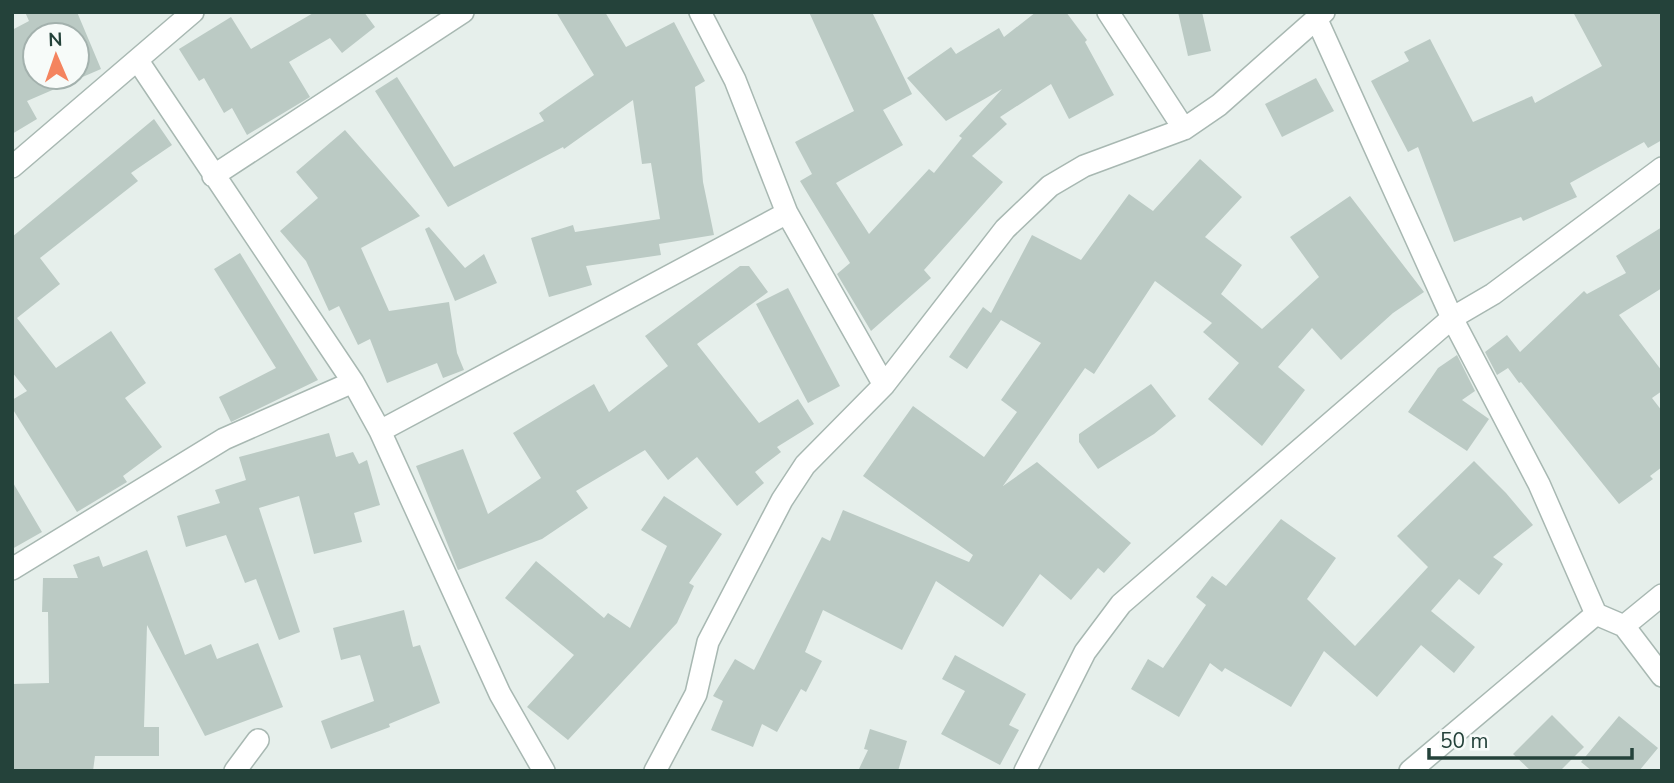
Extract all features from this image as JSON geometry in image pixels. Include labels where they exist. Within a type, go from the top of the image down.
[{"type":"street","points":[[12,167],[193,12]]},
{"type":"street","points":[[213,176],[463,12]]},
{"type":"street","points":[[699,12],[735,79],[787,213],[884,385]]},
{"type":"street","points":[[1108,12],[1184,129]]},
{"type":"street","points":[[655,771],[696,694],[708,642],[782,500],[805,466],[884,385],[1005,229],[1027,205],[1050,186],[1083,166],[1184,129],[1219,105],[1321,16],[1452,318],[1539,484],[1596,614],[1625,626],[1662,676]]},
{"type":"street","points":[[138,61],[353,382],[380,431],[500,694],[544,771]]},
{"type":"street","points":[[1025,771],[1085,652],[1121,604],[1452,318],[1493,294],[1662,168]]},
{"type":"street","points":[[380,431],[787,213]]},
{"type":"street","points":[[12,569],[224,439],[353,382]]},
{"type":"street","points":[[1625,626],[1662,595]]},
{"type":"street","points":[[1410,771],[1596,614]]},
{"type":"street","points":[[235,771],[258,740]]},
{"type":"building","points":[[25,12],[77,12],[81,21],[29,21]]},
{"type":"building","points":[[315,12],[364,12],[375,27],[342,53],[330,38],[289,62],[310,97],[247,135],[232,108],[224,113],[204,78],[199,81],[179,49],[231,17],[251,49]]},
{"type":"building","points":[[556,12],[605,12],[626,47],[674,22],[705,81],[695,87],[703,182],[714,235],[659,244],[661,255],[586,266],[592,285],[549,297],[531,238],[573,225],[575,232],[660,219],[651,163],[642,164],[633,100],[564,149],[563,147],[448,207],[375,91],[397,77],[454,167],[544,121],[539,113],[594,75]]},
{"type":"building","points":[[809,12],[872,12],[912,94],[883,110],[903,145],[836,183],[869,234],[929,169],[934,173],[962,138],[959,136],[1002,89],[946,121],[907,78],[951,47],[956,54],[999,28],[1004,37],[1036,12],[1066,12],[1087,40],[1085,42],[1114,95],[1069,119],[1051,84],[1000,117],[1007,124],[972,156],[1003,182],[924,270],[931,278],[871,331],[837,274],[850,263],[800,181],[812,174],[795,142],[854,111]]},
{"type":"building","points":[[1178,12],[1202,12],[1211,51],[1188,56]]},
{"type":"building","points":[[1573,12],[1662,12],[1662,140],[1648,148],[1644,142],[1570,183],[1577,197],[1523,221],[1521,217],[1454,242],[1418,147],[1408,152],[1371,81],[1409,61],[1404,52],[1430,39],[1473,122],[1532,96],[1535,103],[1602,66]]},
{"type":"building","points":[[21,25],[21,91],[50,91],[27,101],[37,119],[12,134],[12,30]]},
{"type":"building","points":[[91,45],[101,69],[91,73]]},
{"type":"building","points":[[1316,78],[1334,111],[1282,137],[1265,104]]},
{"type":"building","points":[[154,119],[172,145],[131,173],[138,181],[40,258],[60,284],[17,318],[56,368],[111,331],[146,383],[125,398],[162,447],[123,476],[127,482],[77,512],[12,408],[12,400],[27,391],[12,372],[12,237]]},
{"type":"building","points":[[345,130],[420,216],[361,248],[389,311],[449,302],[457,353],[464,370],[443,378],[437,363],[387,383],[370,339],[358,345],[339,306],[329,311],[306,261],[280,231],[318,198],[296,172]]},
{"type":"building","points":[[1200,159],[1242,197],[1205,237],[1242,265],[1221,294],[1262,329],[1319,277],[1290,237],[1350,196],[1424,292],[1393,313],[1341,360],[1312,328],[1278,367],[1305,390],[1262,446],[1208,399],[1239,363],[1203,332],[1212,323],[1155,281],[1094,374],[1085,368],[1003,486],[1037,462],[1131,543],[1104,573],[1098,568],[1071,600],[1040,574],[1003,627],[936,581],[902,650],[823,610],[805,652],[822,661],[806,692],[801,689],[777,732],[762,724],[753,747],[711,730],[723,701],[713,696],[735,659],[754,670],[822,537],[830,541],[843,510],[969,562],[973,555],[863,476],[913,406],[984,457],[1017,412],[1001,400],[1041,343],[1001,320],[967,369],[949,357],[983,307],[991,313],[1032,235],[1081,260],[1129,194],[1153,211]]},
{"type":"building","points":[[429,227],[465,268],[484,254],[497,283],[455,301],[425,229]]},
{"type":"building","points":[[1662,227],[1662,288],[1619,315],[1662,371],[1662,391],[1652,398],[1662,411],[1662,467],[1650,476],[1653,479],[1619,504],[1521,382],[1519,383],[1508,368],[1497,375],[1485,352],[1507,335],[1520,352],[1584,291],[1587,294],[1626,273],[1616,256]]},
{"type":"building","points":[[240,253],[318,380],[231,422],[219,397],[276,368],[214,269]]},
{"type":"building","points":[[740,266],[749,266],[768,292],[697,344],[759,423],[798,399],[814,424],[777,447],[781,452],[755,472],[764,483],[737,506],[697,457],[668,480],[645,450],[576,491],[588,508],[542,539],[458,570],[416,466],[463,449],[488,514],[541,478],[513,433],[594,384],[609,412],[668,366],[645,336]]},
{"type":"building","points":[[788,288],[840,386],[808,403],[756,304]]},
{"type":"building","points":[[1457,355],[1475,391],[1462,400],[1489,419],[1467,451],[1408,412],[1438,368]]},
{"type":"building","points":[[1151,384],[1176,416],[1154,434],[1098,469],[1079,442],[1079,434]]},
{"type":"building","points":[[329,433],[336,457],[353,452],[359,464],[367,460],[380,505],[354,513],[362,542],[314,554],[299,496],[259,508],[300,632],[279,640],[256,579],[245,583],[226,535],[186,547],[177,516],[220,503],[215,490],[246,480],[239,457]]},
{"type":"building","points":[[1474,461],[1533,525],[1493,557],[1503,564],[1479,595],[1459,579],[1431,611],[1475,647],[1454,673],[1421,645],[1377,697],[1324,651],[1291,707],[1225,668],[1222,672],[1210,663],[1179,717],[1131,689],[1148,659],[1163,668],[1206,605],[1196,597],[1212,576],[1226,586],[1281,519],[1336,558],[1307,599],[1355,646],[1428,567],[1397,536]]},
{"type":"building","points":[[12,481],[42,532],[12,549]]},
{"type":"building","points":[[664,496],[722,534],[689,583],[694,586],[677,623],[568,740],[527,707],[574,655],[505,598],[536,561],[604,618],[608,613],[630,628],[667,546],[641,530]]},
{"type":"building","points":[[147,550],[185,655],[211,644],[217,659],[258,643],[283,707],[205,736],[147,625],[144,727],[159,727],[159,756],[95,756],[93,771],[12,771],[12,684],[49,683],[48,612],[42,612],[43,578],[78,578],[73,565],[99,556],[103,567]]},
{"type":"building","points":[[404,610],[413,647],[420,645],[440,703],[389,724],[390,727],[331,749],[321,721],[374,701],[360,655],[341,660],[333,628]]},
{"type":"building","points":[[955,655],[1026,694],[1009,725],[1019,730],[1000,765],[941,734],[965,691],[942,679]]},
{"type":"building","points":[[1552,715],[1584,747],[1560,771],[1531,771],[1513,754]]},
{"type":"building","points":[[1619,716],[1658,748],[1639,771],[1592,771],[1581,762]]},
{"type":"building","points":[[870,729],[907,741],[898,771],[858,771],[868,750],[864,749]]}]
